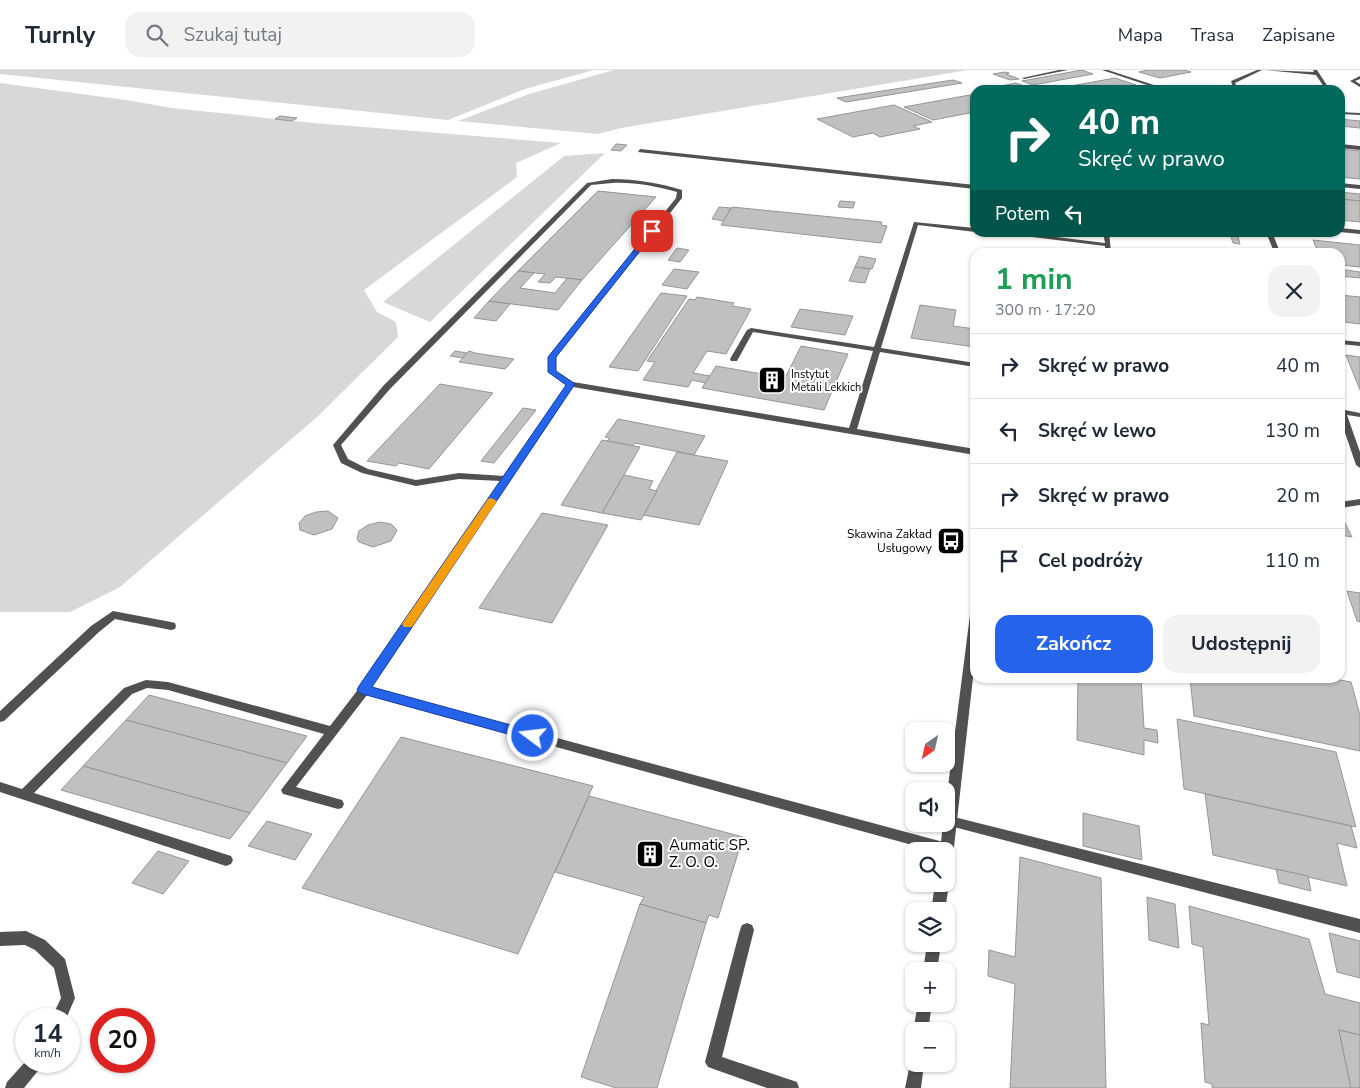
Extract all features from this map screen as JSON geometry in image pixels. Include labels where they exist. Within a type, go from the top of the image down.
[{"type":"street","points":[[1024,78],[1066,70]]},
{"type":"street","points":[[1104,70],[1151,85]]},
{"type":"street","points":[[1234,85],[1233,82],[1260,70]]},
{"type":"street","points":[[1267,70],[1316,72],[1325,85]]},
{"type":"street","points":[[1360,77],[1352,81],[1360,86]]},
{"type":"street","points":[[1345,112],[1360,114]]},
{"type":"street","points":[[1345,146],[1360,148]]},
{"type":"street","points":[[640,151],[970,186]]},
{"type":"street","points":[[506,479],[459,476],[416,483],[365,471],[344,461],[337,445],[387,387],[590,184],[609,179],[641,182],[680,191],[679,198],[552,357],[552,372],[571,384],[970,451]]},
{"type":"street","points":[[1345,186],[1360,187]]},
{"type":"street","points":[[852,431],[916,223],[970,229]]},
{"type":"street","points":[[1345,230],[1360,232]]},
{"type":"street","points":[[1039,237],[1108,245],[1107,237]]},
{"type":"street","points":[[734,359],[751,330],[970,364]]},
{"type":"street","points":[[1345,342],[1360,344]]},
{"type":"street","points":[[338,804],[286,790],[364,690],[571,384]]},
{"type":"street","points":[[1345,411],[1360,415]]},
{"type":"street","points":[[1345,422],[1360,465]]},
{"type":"street","points":[[1345,504],[1360,502]]},
{"type":"street","points":[[0,718],[95,629],[113,615],[171,626]]},
{"type":"street","points":[[955,782],[970,656]]},
{"type":"street","points":[[24,795],[128,691],[146,684],[168,686],[331,731]]},
{"type":"street","points":[[364,690],[911,842]]},
{"type":"street","points":[[0,787],[226,860]]},
{"type":"street","points":[[955,822],[1360,926]]},
{"type":"street","points":[[747,930],[713,1062],[791,1088]]},
{"type":"street","points":[[0,938],[26,938],[40,945],[60,964],[68,998],[63,1008]]},
{"type":"street","points":[[913,1088],[915,1072]]},
{"type":"street","points":[[13,1088],[26,1073]]},
{"type":"shaded area","points":[[0,70],[594,70],[525,89],[448,120],[0,74]]},
{"type":"shaded area","points":[[614,70],[968,70],[621,128],[598,134],[458,121],[529,94]]},
{"type":"shaded area","points":[[0,83],[172,108],[314,123],[561,143],[516,163],[517,177],[364,290],[377,312],[396,322],[398,337],[317,417],[120,587],[70,612],[0,612]]},
{"type":"shaded area","points":[[605,153],[430,322],[383,302],[564,156]]},
{"type":"building","points":[[1082,70],[1093,74],[1033,85],[1022,81]]},
{"type":"building","points":[[1148,70],[1184,70],[1191,72],[1160,78],[1139,72]]},
{"type":"building","points":[[1005,72],[1019,79],[1010,80],[993,74]]},
{"type":"building","points":[[1115,78],[1136,85],[1076,85]]},
{"type":"building","points":[[953,80],[962,83],[846,102],[837,98]]},
{"type":"building","points":[[970,95],[970,113],[933,120],[904,107]]},
{"type":"building","points":[[894,105],[932,122],[913,126],[920,129],[880,137],[873,133],[853,137],[817,119]]},
{"type":"building","points":[[280,116],[297,118],[292,121],[275,119]]},
{"type":"building","points":[[1345,120],[1360,121],[1360,128],[1345,126]]},
{"type":"building","points":[[616,144],[627,145],[621,151],[611,150]]},
{"type":"building","points":[[1345,150],[1360,151],[1360,179],[1345,178]]},
{"type":"building","points":[[598,191],[656,197],[582,280],[556,277],[550,283],[538,282],[545,274],[518,271]]},
{"type":"building","points":[[1345,192],[1360,194],[1360,201],[1345,200]]},
{"type":"building","points":[[1345,200],[1360,201],[1360,222],[1345,220]]},
{"type":"building","points":[[840,201],[855,202],[853,208],[838,207]]},
{"type":"building","points":[[719,207],[731,208],[724,221],[712,219]]},
{"type":"building","points":[[732,207],[882,222],[881,225],[887,226],[881,243],[721,225]]},
{"type":"building","points":[[1231,237],[1238,237],[1240,244],[1233,243]]},
{"type":"building","points":[[1313,240],[1360,245],[1360,267],[1345,266],[1345,248],[1316,248]]},
{"type":"building","points":[[677,248],[689,250],[680,262],[668,260]]},
{"type":"building","points":[[860,256],[876,259],[872,269],[855,267]]},
{"type":"building","points":[[855,267],[870,269],[865,283],[849,281]]},
{"type":"building","points":[[674,269],[699,272],[687,289],[662,285]]},
{"type":"building","points":[[1345,270],[1360,272],[1360,278],[1345,276]]},
{"type":"building","points":[[518,271],[534,273],[520,288],[555,293],[567,278],[582,280],[558,310],[489,301]]},
{"type":"building","points":[[661,293],[687,296],[638,371],[609,367]]},
{"type":"building","points":[[1345,296],[1360,297],[1360,324],[1345,322]]},
{"type":"building","points":[[697,297],[734,303],[732,306],[751,309],[726,354],[707,351],[693,373],[710,376],[706,383],[692,380],[688,387],[643,380],[655,362],[647,361],[689,299],[695,300]]},
{"type":"building","points":[[489,301],[510,304],[496,321],[474,318]]},
{"type":"building","points":[[920,305],[956,310],[953,326],[970,328],[970,346],[911,338]]},
{"type":"building","points":[[800,309],[853,316],[845,335],[791,327]]},
{"type":"building","name":"Instytut Metali Lekkich","points":[[801,346],[848,354],[824,410],[702,388],[716,366],[785,378]]},
{"type":"building","points":[[455,351],[467,353],[463,358],[450,356]]},
{"type":"building","points":[[469,351],[514,359],[505,369],[459,362]]},
{"type":"building","points":[[1346,355],[1360,357],[1360,390]]},
{"type":"building","points":[[440,384],[493,393],[429,469],[399,463],[396,466],[367,461]]},
{"type":"building","points":[[523,408],[536,410],[494,463],[481,461]]},
{"type":"building","points":[[618,419],[705,436],[694,455],[635,443],[633,446],[607,441],[610,438],[605,437]]},
{"type":"building","points":[[602,440],[640,447],[602,513],[561,505]]},
{"type":"building","points":[[677,452],[728,461],[699,525],[643,515]]},
{"type":"building","points":[[624,475],[653,481],[649,489],[657,491],[641,520],[602,513]]},
{"type":"building","points":[[328,511],[338,518],[332,529],[314,535],[300,530],[299,523],[305,516],[316,512]]},
{"type":"building","points":[[542,513],[608,525],[552,623],[479,608]]},
{"type":"building","points":[[380,522],[391,524],[397,530],[391,541],[373,547],[359,542],[357,539],[359,531],[368,525]]},
{"type":"building","points":[[1345,523],[1352,537],[1345,536]]},
{"type":"building","points":[[1347,591],[1360,593],[1360,622],[1357,621]]},
{"type":"building","points":[[1351,682],[1360,715],[1360,751],[1194,716],[1191,683]]},
{"type":"building","points":[[1078,683],[1141,683],[1144,728],[1157,730],[1158,743],[1144,740],[1144,755],[1077,740]]},
{"type":"building","points":[[149,695],[307,736],[287,763],[126,720]]},
{"type":"building","points":[[1177,719],[1336,752],[1356,827],[1184,789]]},
{"type":"building","points":[[126,720],[287,763],[250,813],[83,766]]},
{"type":"building","points":[[401,737],[593,786],[518,954],[302,888]]},
{"type":"building","points":[[83,766],[250,813],[230,839],[61,790]]},
{"type":"building","points":[[1205,794],[1351,826],[1357,848],[1337,843],[1347,886],[1213,855]]},
{"type":"building","name":"Aumatic SP. Z. O. O.","points":[[589,796],[743,837],[718,918],[709,915],[706,923],[640,904],[644,897],[555,872]]},
{"type":"building","points":[[1083,813],[1139,826],[1142,860],[1083,846]]},
{"type":"building","points":[[267,821],[312,834],[295,860],[248,846]]},
{"type":"building","points":[[158,851],[189,861],[163,894],[132,883]]},
{"type":"building","points":[[1020,857],[1101,878],[1106,1088],[1010,1088],[1015,984],[988,976],[989,950],[1015,957]]},
{"type":"building","points":[[1276,869],[1308,876],[1311,891],[1279,883]]},
{"type":"building","points":[[1147,897],[1175,904],[1179,948],[1149,940]]},
{"type":"building","points":[[640,904],[706,923],[657,1088],[616,1088],[581,1077]]},
{"type":"building","points":[[1189,906],[1309,939],[1325,994],[1360,1003],[1360,1035],[1339,1030],[1351,1088],[1212,1088],[1212,1084],[1205,1082],[1201,1023],[1209,1025],[1203,947],[1192,944]]},
{"type":"building","points":[[1329,933],[1360,941],[1360,978],[1337,972]]},
{"type":"building","points":[[1339,1030],[1360,1035],[1360,1088],[1351,1088]]},
{"type":"slow traffic","points":[[408,624],[491,501]]},
{"type":"place","name":"Instytut Metali Lekkich","points":[[772,380]]},
{"type":"place","name":"Skawina Zakład Usługowy","points":[[951,541]]},
{"type":"place","name":"Aumatic SP. Z. O. O.","points":[[650,854]]},
{"type":"route","points":[[533,736],[364,690],[571,384],[552,372],[552,357],[652,231]]}]
